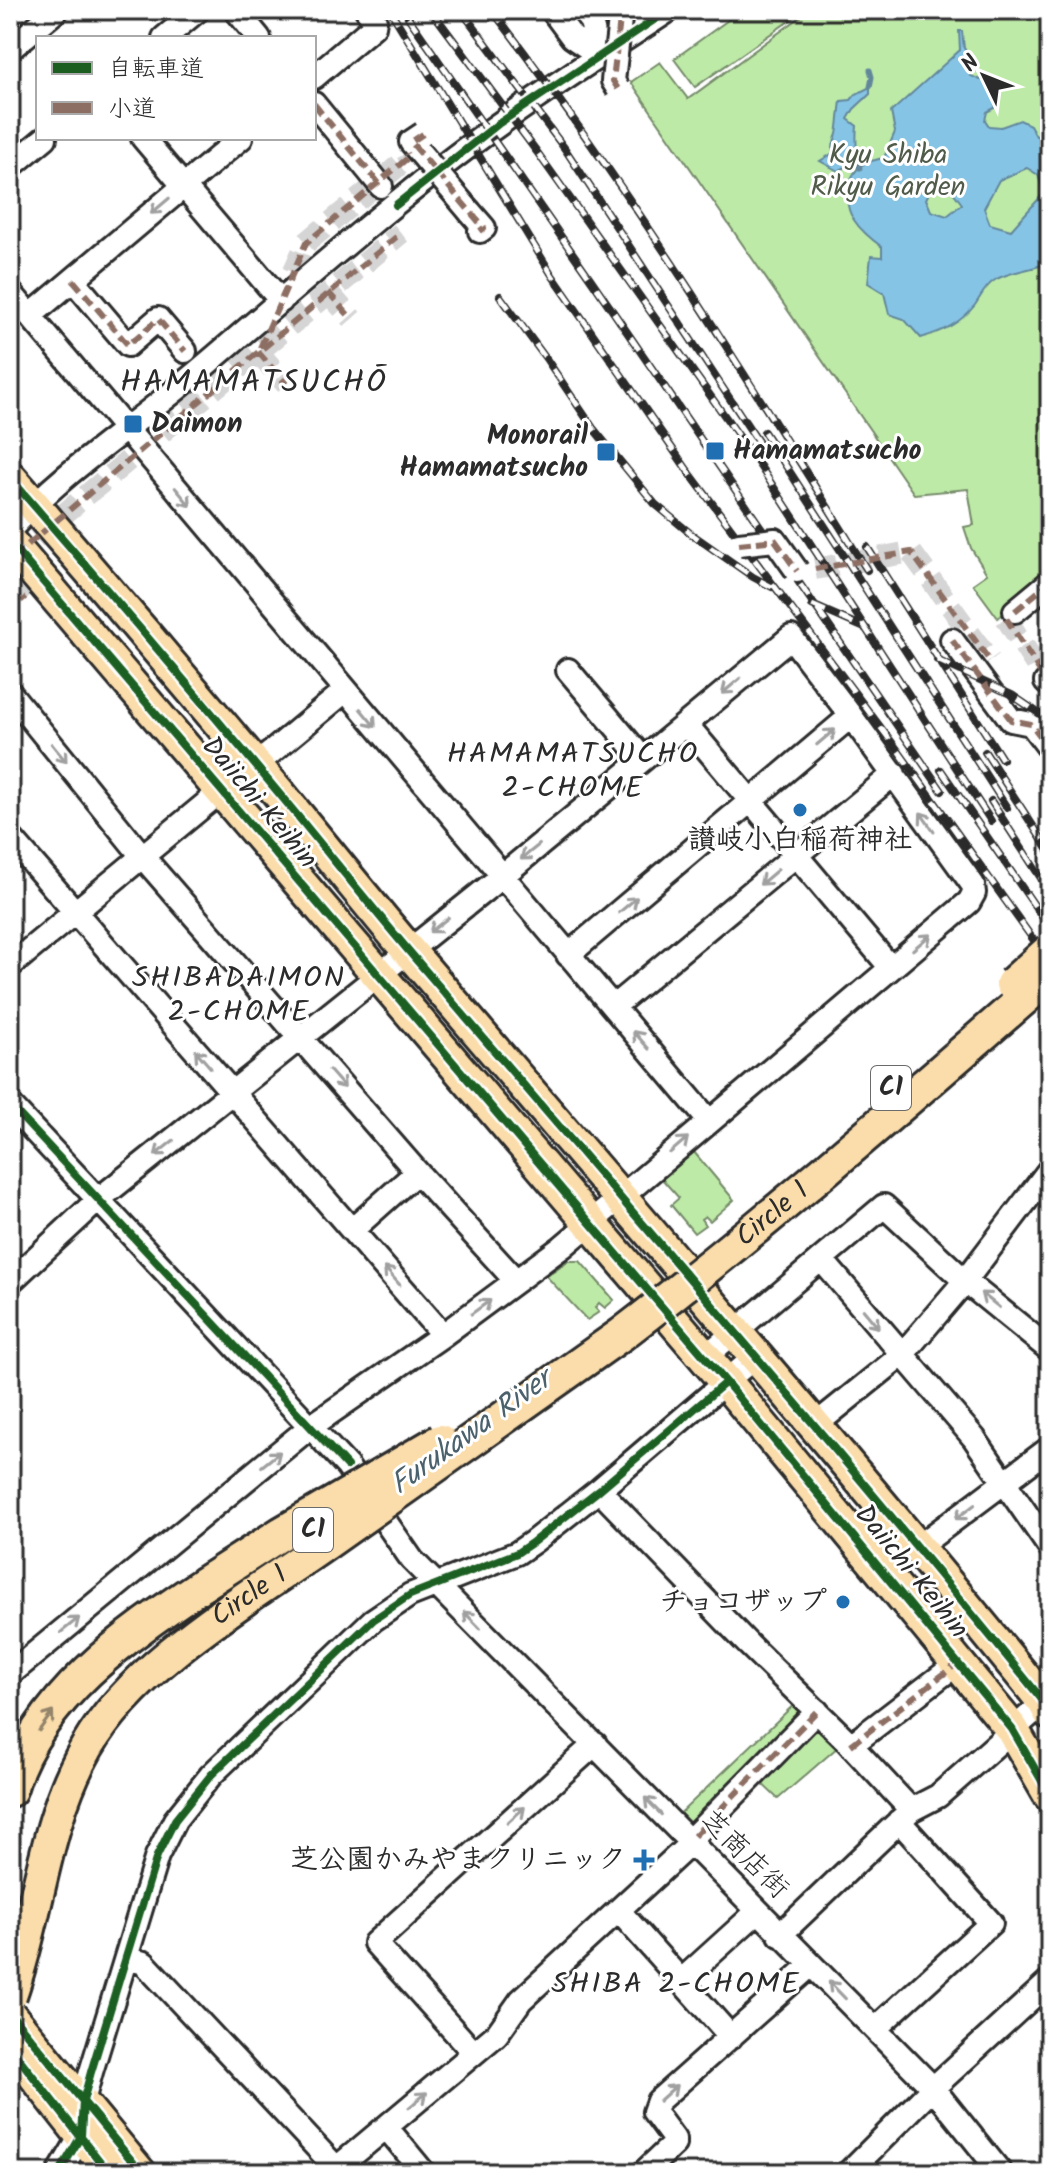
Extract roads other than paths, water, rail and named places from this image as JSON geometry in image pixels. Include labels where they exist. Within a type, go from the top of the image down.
[{"type":"highway","name":"Daiichi Keihin","points":[[10,478],[256,765],[408,950],[705,1294],[1048,1704]]},
{"type":"highway","name":"Daiichi Keihin","points":[[10,543],[726,1382],[1012,1729],[1050,1795]]},
{"type":"highway","name":"Circle 1","points":[[10,1924],[47,1783],[71,1734],[125,1668],[171,1630],[614,1317],[721,1233],[1050,950]]},
{"type":"highway","name":"Circle 1","points":[[13,2015],[58,1814],[71,1778],[102,1724],[138,1683],[207,1627],[610,1343],[679,1290],[814,1180],[1050,976]]},
{"type":"highway","name":"C1","points":[[10,1790],[22,1758],[36,1735],[72,1689],[121,1642],[282,1533],[442,1439]]},
{"type":"main road","points":[[13,2015],[142,2173]]},
{"type":"main road","points":[[13,2015],[81,2136],[109,2173]]},
{"type":"street","points":[[166,36],[198,10]]},
{"type":"street","points":[[236,10],[257,36]]},
{"type":"street","points":[[316,75],[374,26],[375,20],[367,10]]},
{"type":"street","points":[[552,10],[572,37],[600,56]]},
{"type":"street","points":[[582,10],[591,22],[600,56]]},
{"type":"street","points":[[618,89],[613,81],[621,10]]},
{"type":"street","points":[[10,532],[464,150],[669,10]]},
{"type":"street","points":[[10,49],[45,14],[58,36]]},
{"type":"street","points":[[316,106],[381,186]]},
{"type":"street","points":[[423,134],[411,142],[484,228],[480,231]]},
{"type":"street","points":[[10,167],[43,140]]},
{"type":"street","points":[[145,140],[281,301]]},
{"type":"street","points":[[239,140],[73,280],[18,307],[128,432],[709,1121]]},
{"type":"street","points":[[73,280],[128,345],[158,319],[185,351]]},
{"type":"street","points":[[739,544],[775,540],[797,571]]},
{"type":"street","points":[[1015,611],[1050,582]]},
{"type":"street","points":[[10,1282],[99,1199],[376,974],[501,877],[791,637],[973,885],[974,893],[969,902],[591,1223],[443,1335],[310,1427],[14,1664]]},
{"type":"street","points":[[952,640],[1011,720],[1031,724],[1050,749]]},
{"type":"street","points":[[568,670],[643,759]]},
{"type":"street","points":[[256,765],[345,691]]},
{"type":"street","points":[[10,693],[142,856],[516,1281]]},
{"type":"street","points":[[568,955],[851,716]]},
{"type":"street","points":[[686,724],[891,968]]},
{"type":"street","points":[[613,1007],[894,774]]},
{"type":"street","points":[[10,966],[220,792]]},
{"type":"street","points":[[12,843],[443,1335]]},
{"type":"street","name":"芝商店街","points":[[10,1105],[347,1466],[412,1560],[692,1840],[757,1912],[933,2088],[1001,2173]]},
{"type":"street","points":[[814,1426],[902,1355],[965,1281],[1050,1169]]},
{"type":"street","points":[[352,1230],[417,1172]]},
{"type":"street","points":[[705,1357],[884,1206],[965,1281],[1050,1350]]},
{"type":"street","points":[[821,1259],[974,1438],[1050,1548]]},
{"type":"street","points":[[59,2173],[81,2136],[83,2101],[157,1856],[175,1820],[211,1775],[373,1620],[410,1595],[517,1553],[599,1490],[756,1356]]},
{"type":"street","points":[[918,1547],[1050,1448]]},
{"type":"street","points":[[599,1490],[851,1745],[991,1923],[875,2029]]},
{"type":"street","points":[[851,1745],[958,1663]]},
{"type":"street","points":[[780,1935],[905,1815],[938,1796],[1012,1729],[1048,1704]]},
{"type":"street","points":[[127,1958],[144,1963],[337,2171],[497,2034],[521,2000],[692,1840],[817,1711]]},
{"type":"street","points":[[474,2053],[375,1943],[595,1744]]},
{"type":"street","points":[[619,1911],[731,2037]]},
{"type":"street","points":[[681,1981],[757,1912]]},
{"type":"street","points":[[643,2173],[674,2144],[674,2139],[656,2118],[654,2106],[811,1965]]},
{"type":"street","points":[[848,2173],[933,2088],[1050,1981]]},
{"type":"street","points":[[386,2127],[424,2173]]},
{"type":"water","points":[[959,31],[962,31],[964,48],[973,60],[971,76],[980,80],[994,78],[991,90],[996,107],[987,112],[985,120],[989,126],[1001,127],[1020,120],[1030,125],[1036,136],[1050,139],[1050,262],[995,280],[957,322],[921,338],[904,319],[889,314],[884,293],[868,283],[871,256],[882,257],[882,247],[866,235],[854,220],[848,205],[848,189],[859,168],[865,163],[884,158],[895,132],[891,112],[960,50]],"holes":[[[1027,168],[1038,175],[1044,193],[1011,230],[990,224],[984,208],[999,180]],[[934,183],[950,188],[962,204],[947,216],[931,211],[926,199]]]},
{"type":"water","points":[[870,87],[870,94],[848,119],[857,126],[855,158],[838,171],[820,161],[833,153],[841,101],[851,100]]},
{"type":"waterway","points":[[870,70],[870,87]]},
{"type":"waterway","points":[[854,161],[860,168]]},
{"type":"tunnel","points":[[280,303],[306,243],[409,157],[407,153]]},
{"type":"tunnel","points":[[10,559],[401,233]]},
{"type":"tunnel","points":[[328,292],[352,319]]},
{"type":"tunnel","points":[[258,352],[286,384]]},
{"type":"tunnel","points":[[815,569],[911,552],[990,661]]},
{"type":"tunnel","points":[[10,584],[25,601]]},
{"type":"tunnel","points":[[1006,618],[1050,687]]},
{"type":"railway","points":[[390,10],[552,275],[688,471],[899,752],[1050,963]]},
{"type":"railway","points":[[431,10],[537,152],[756,460],[991,821]]},
{"type":"railway","points":[[461,10],[565,149],[765,452]]},
{"type":"railway","points":[[492,10],[640,215],[867,570]]},
{"type":"railway","points":[[408,17],[942,791]]},
{"type":"railway","points":[[500,296],[593,428],[655,504],[690,533],[772,587]]},
{"type":"railway","points":[[764,432],[1007,808]]},
{"type":"railway","points":[[867,547],[1002,759]]},
{"type":"railway","points":[[812,605],[867,629]]},
{"type":"railway","points":[[937,660],[1012,695],[1050,721]]},
{"type":"railway","points":[[985,752],[1050,852]]},
{"type":"railway","points":[[941,770],[1050,928]]},
{"type":"railway","points":[[991,801],[1050,892]]},
{"type":"place","name":"Daimon","points":[[133,424]]},
{"type":"place","name":"Hamamatsucho","points":[[715,451]]},
{"type":"place","name":"Monorail Hamamatsucho","points":[[606,452]]},
{"type":"place","name":"讃岐小白稲荷神社","points":[[800,810]]},
{"type":"place","name":"チョコザップ","points":[[843,1602]]},
{"type":"place","name":"芝公園かみやまクリニック","points":[[644,1860]]},
{"type":"district","name":"HAMAMATSUCHŌ","points":[[254,383]]},
{"type":"district","name":"HAMAMATSUCHO 2-CHOME","points":[[573,772]]},
{"type":"district","name":"SHIBADAIMON 2-CHOME","points":[[239,996]]},
{"type":"district","name":"SHIBA 2-CHOME","points":[[676,1985]]},
{"type":"park label","name":"Kyu Shiba Rikyu Garden","points":[[888,171]]},
{"type":"water label","name":"Furukawa River","points":[[471,1433]]}]
